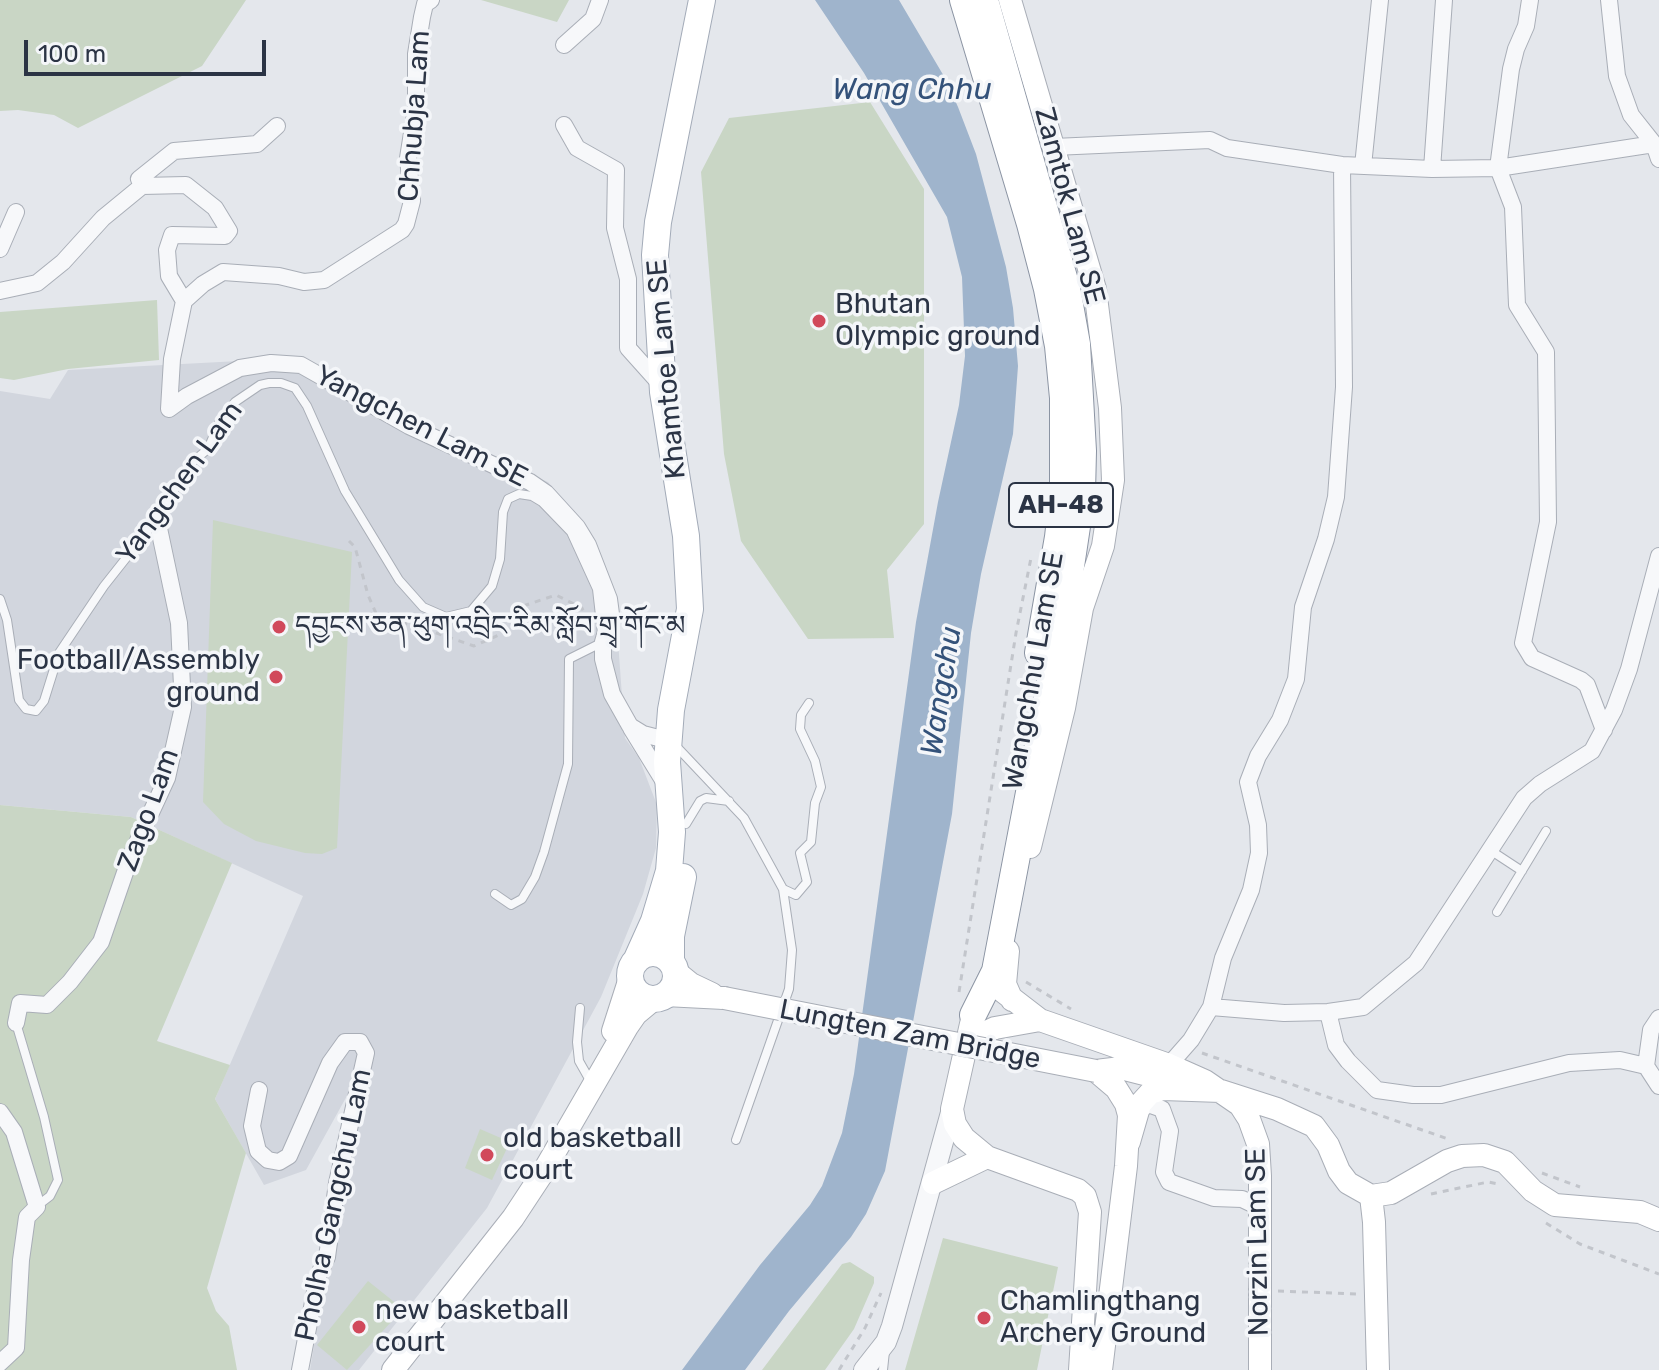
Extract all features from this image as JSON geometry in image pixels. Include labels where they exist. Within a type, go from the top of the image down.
[{"type":"main road","name":"Khamtoe Lam SE","points":[[592,1084],[596,1067],[622,1010],[633,969],[654,921],[669,871],[672,832],[667,762],[671,710],[690,595],[686,536],[663,387],[655,255],[658,222],[702,0]]},
{"type":"main road","name":"Wangchhu Lam SE","points":[[952,1109],[966,1016],[1058,537],[1064,445],[1058,346],[1047,289],[963,0]]},
{"type":"main road","name":"Wangchhu Lam SE","points":[[966,1016],[1000,969],[1067,593],[1082,493],[1083,451],[1077,344],[1065,278],[985,0]]},
{"type":"main road","name":"Zamtok Lam SE","points":[[1000,969],[1064,708],[1082,608],[1103,546],[1113,480],[1110,408],[1095,289],[1010,0]]},
{"type":"main road","name":"Khamtoe Lam SE","points":[[670,741],[685,780],[686,824],[684,874],[671,936],[673,967]]},
{"type":"main road","points":[[654,953],[691,984],[724,998],[641,995],[632,985],[633,969],[641,956],[654,953]]},
{"type":"main road","points":[[660,997],[674,985],[673,967]]},
{"type":"main road","points":[[1000,969],[998,988],[1040,1020],[1169,1065]]},
{"type":"main road","name":"Khamtoe Lam SE","points":[[393,1370],[513,1218],[636,1014],[660,997]]},
{"type":"main road","name":"Lungten Zam Bridge","points":[[724,998],[1096,1071]]},
{"type":"main road","points":[[966,1016],[995,1028],[1040,1020]]},
{"type":"main road","name":"Norzin Lam SE","points":[[1169,1065],[1221,1091],[1240,1105],[1256,1133],[1261,1208],[1260,1370]]},
{"type":"main road","points":[[1096,1071],[1132,1069],[1195,1089]]},
{"type":"main road","points":[[1096,1071],[1116,1088],[1126,1104],[1129,1142]]},
{"type":"main road","points":[[1101,1370],[1129,1142],[1136,1114],[1144,1099],[1156,1090],[1221,1091],[1277,1109],[1314,1126],[1348,1183],[1371,1196],[1391,1193],[1447,1161],[1462,1156],[1484,1155],[1505,1162],[1533,1191],[1555,1205],[1640,1212],[1659,1220]]},
{"type":"main road","points":[[952,1109],[955,1124],[964,1138],[987,1157],[1069,1185],[1085,1196],[1091,1222],[1080,1370]]},
{"type":"main road","points":[[1259,1159],[1263,1139],[1276,1126],[1314,1126]]},
{"type":"main road","points":[[933,1183],[987,1157]]},
{"type":"main road","points":[[1371,1196],[1378,1370]]},
{"type":"street","name":"Chhubja Lam","points":[[184,301],[223,272],[279,276],[304,282],[324,280],[402,230],[412,201],[408,158],[416,108],[416,54],[425,4],[431,0]]},
{"type":"street","points":[[564,45],[593,19],[600,0]]},
{"type":"street","points":[[1363,166],[1380,0]]},
{"type":"street","points":[[1432,169],[1444,0]]},
{"type":"street","points":[[1530,0],[1526,26],[1511,69],[1498,168],[1513,207],[1517,305],[1546,352],[1548,522],[1523,643],[1532,658],[1587,685],[1604,730]]},
{"type":"street","points":[[1054,147],[1210,140],[1227,148],[1342,165],[1432,169],[1498,168],[1656,151],[1631,115],[1617,76],[1609,0]]},
{"type":"street","points":[[564,125],[577,148],[616,170],[615,228],[628,279],[628,348],[663,387]]},
{"type":"street","points":[[142,186],[139,179],[174,151],[257,144],[277,126]]},
{"type":"street","points":[[1169,1065],[1188,1043],[1211,1007],[1223,958],[1251,890],[1259,853],[1258,825],[1248,782],[1258,756],[1280,720],[1296,679],[1303,607],[1326,539],[1336,497],[1344,387],[1342,165]]},
{"type":"street","points":[[0,291],[37,283],[63,262],[103,218],[142,186],[186,185],[215,208],[229,231],[225,236],[172,235],[167,250],[169,276],[184,301]]},
{"type":"street","points":[[0,249],[16,212]]},
{"type":"street","name":"Yangchen Lam SE","points":[[184,301],[172,359],[169,409],[240,368],[271,363],[301,365],[409,426],[530,482],[559,507],[588,545],[609,599],[611,614],[603,642]]},
{"type":"street","name":"Zago Lam","points":[[16,1023],[20,1003],[47,1005],[70,982],[101,942],[130,858],[167,778],[183,707],[179,623],[157,519]]},
{"type":"street","points":[[1211,1007],[1284,1013],[1363,1007],[1416,963],[1524,798],[1540,784],[1592,751],[1629,669],[1659,556]]},
{"type":"street","name":"Yangchen Lam","points":[[603,642],[603,659],[612,694],[669,792]]},
{"type":"street","points":[[630,726],[643,734],[670,741]]},
{"type":"street","points":[[1328,1012],[1336,1045],[1377,1090],[1441,1095],[1569,1063],[1620,1060],[1646,1066]]},
{"type":"street","points":[[1659,1018],[1651,1030],[1646,1066],[1659,1086]]},
{"type":"street","name":"Pholha Gangchu Lam","points":[[259,1090],[252,1126],[258,1151],[268,1160],[279,1162],[289,1156],[330,1063],[345,1042],[360,1042],[366,1053],[337,1183],[327,1257],[318,1276],[300,1370]]},
{"type":"street","points":[[1136,1114],[1148,1104],[1162,1109],[1170,1131],[1164,1172],[1169,1182],[1214,1198],[1242,1199],[1251,1206],[1261,1208]]},
{"type":"street","name":"Wangchhu Lam SE","points":[[864,1370],[886,1342],[952,1109]]},
{"type":"street","points":[[0,1112],[14,1132],[37,1207],[27,1217],[16,1348],[0,1363]]},
{"type":"lane","name":"Yangchen Lam","points":[[0,599],[7,620],[19,700],[26,709],[36,711],[44,701],[59,653],[104,586],[157,519],[190,464],[208,449],[219,423],[235,402],[260,385],[281,383],[295,388],[307,406],[345,491],[399,580],[423,607],[446,617],[471,611],[492,586],[500,559],[503,512],[508,499],[519,494],[532,496],[571,532],[597,589],[603,642]]},
{"type":"lane","points":[[495,894],[511,905],[522,899],[535,877],[568,764],[569,659],[603,642]]},
{"type":"lane","points":[[783,889],[796,895],[807,882],[800,853],[811,842],[815,803],[821,787],[815,761],[800,729],[801,715],[809,703]]},
{"type":"lane","points":[[670,741],[730,801],[760,843],[783,889],[792,950],[789,989],[736,1140]]},
{"type":"lane","points":[[686,824],[700,801],[706,798],[730,801]]},
{"type":"lane","points":[[1497,912],[1546,831]]},
{"type":"lane","points":[[1490,850],[1522,871]]},
{"type":"lane","points":[[580,1008],[579,1061],[592,1084]]},
{"type":"lane","points":[[16,1023],[44,1117],[58,1180],[50,1196],[37,1207]]},
{"type":"lane","points":[[883,1370],[886,1342]]},
{"type":"path","points":[[966,1016],[1016,633],[1031,559]]},
{"type":"path","points":[[1000,969],[1074,1011]]},
{"type":"path","points":[[1188,1043],[1460,1143]]},
{"type":"path","points":[[1424,1195],[1488,1182],[1501,1184]]},
{"type":"path","points":[[1542,1220],[1580,1244],[1659,1274]]},
{"type":"path","points":[[1261,1281],[1279,1292],[1376,1295]]},
{"type":"path","points":[[839,1370],[865,1328],[882,1292]]},
{"type":"shaded area","points":[[296,358],[429,433],[548,482],[588,530],[615,599],[625,738],[639,758],[657,805],[656,848],[643,894],[601,997],[487,1208],[359,1370],[310,1370],[359,1074],[306,1170],[264,1185],[215,1099],[303,896],[131,817],[0,805],[0,391],[50,399],[68,370]]},
{"type":"green space","points":[[0,0],[246,0],[202,66],[78,128],[54,115],[0,111]]},
{"type":"green space","points":[[481,0],[569,0],[557,22]]},
{"type":"green space","name":"Bhutan Olympic ground","points":[[870,102],[924,189],[924,524],[887,570],[894,638],[808,639],[741,541],[724,454],[701,172],[729,118]]},
{"type":"green space","points":[[157,300],[159,360],[68,369],[14,380],[0,378],[0,312]]},
{"type":"green space","name":"Football/Assembly ground","points":[[213,520],[352,552],[337,848],[322,854],[256,841],[224,824],[203,802]]},
{"type":"green space","points":[[0,805],[131,817],[232,863],[157,1041],[230,1065],[215,1099],[246,1153],[207,1288],[216,1311],[229,1326],[237,1370],[0,1370]]},
{"type":"green space","name":"old basketball court","points":[[480,1129],[510,1142],[492,1180],[465,1168]]},
{"type":"green space","name":"Chamlingthang Archery Ground","points":[[943,1238],[1058,1267],[1037,1370],[905,1370]]},
{"type":"green space","points":[[850,1262],[874,1277],[874,1283],[854,1329],[825,1370],[762,1370],[842,1264]]},
{"type":"green space","name":"new basketball court","points":[[368,1281],[403,1309],[347,1370],[317,1345]]},
{"type":"water","name":"Wang Chhu","points":[[815,0],[899,0],[945,78],[976,154],[1006,267],[1018,366],[1013,434],[981,574],[971,633],[952,814],[885,1171],[866,1214],[851,1237],[745,1370],[682,1370],[760,1265],[810,1205],[822,1186],[842,1133],[854,1074],[916,622],[959,405],[965,356],[962,277],[947,217],[864,73]]},
{"type":"place","name":"Bhutan Olympic ground","points":[[819,321]]},
{"type":"place","name":"དབྱངས་ཅན་ཕུག་འབྲིང་རིམ་སློབ་གྲྭ་གོང་མ","points":[[279,627]]},
{"type":"place","name":"Football/Assembly ground","points":[[276,677]]},
{"type":"place","name":"old basketball court","points":[[487,1155]]},
{"type":"place","name":"Chamlingthang Archery Ground","points":[[984,1318]]},
{"type":"place","name":"new basketball court","points":[[359,1327]]},
{"type":"water label","name":"Wangchu","points":[[942,691]]}]
